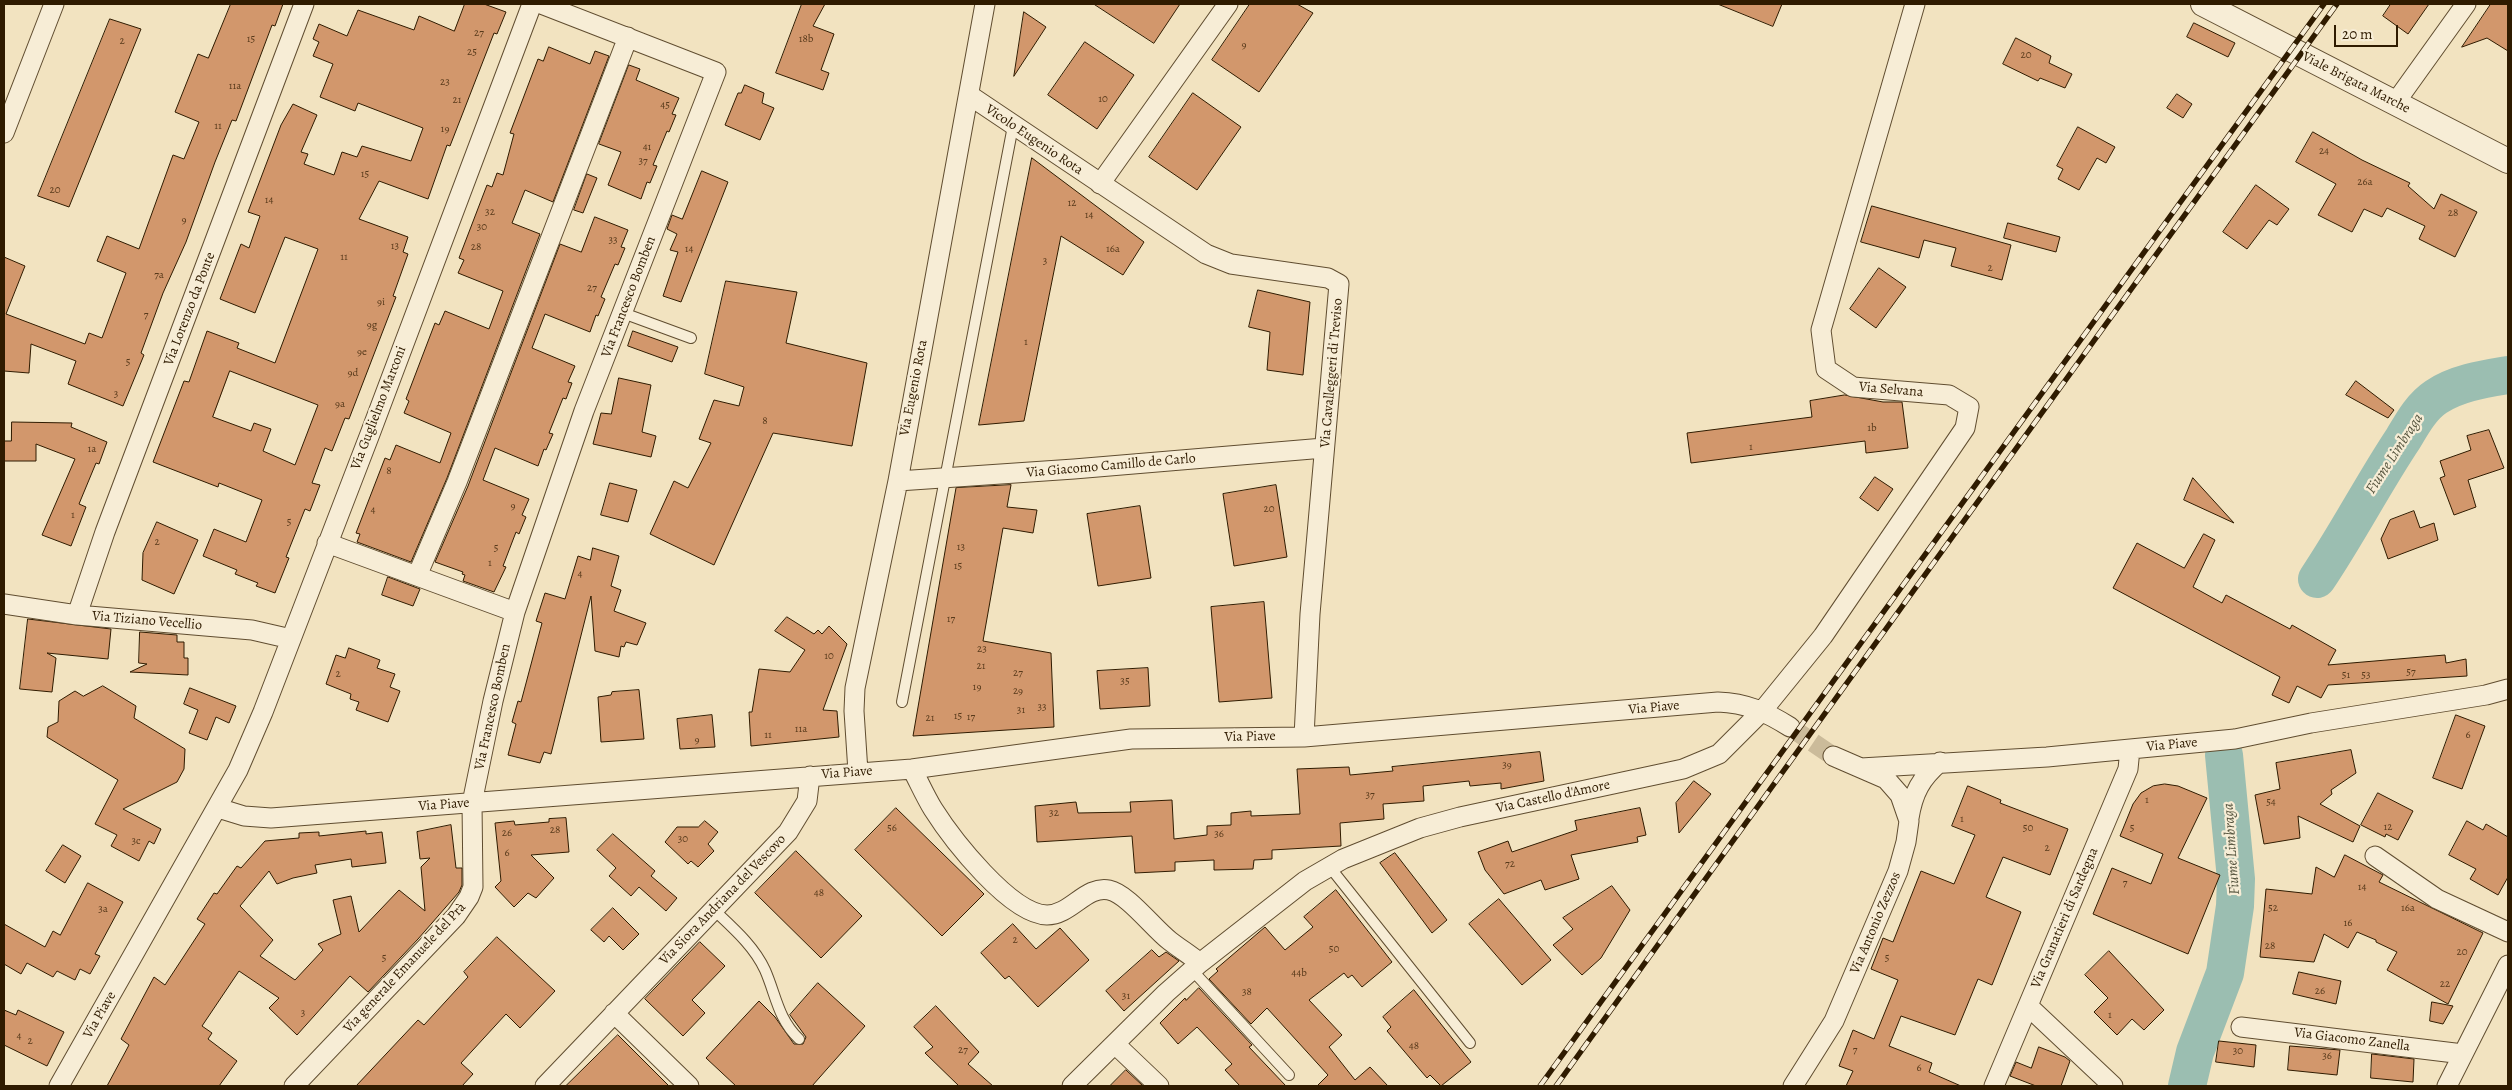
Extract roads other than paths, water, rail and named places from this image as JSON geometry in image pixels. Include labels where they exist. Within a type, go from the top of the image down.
[{"type":"street","points":[[4,133],[54,4]]},
{"type":"street","name":"Via Lorenzo da Ponte","points":[[77,614],[105,532],[304,4]]},
{"type":"street","name":"Via Guglielmo Marconi","points":[[218,808],[260,720],[532,4]]},
{"type":"street","name":"Via Francesco Bomben","points":[[472,803],[492,701],[515,612],[584,411],[716,72],[541,4]]},
{"type":"street","name":"Via Eugenio Rota","points":[[858,772],[854,711],[855,688],[898,481],[985,4]]},
{"type":"street","points":[[1100,184],[1228,4]]},
{"type":"street","name":"Via Selvana","points":[[1763,710],[1823,636],[1965,428],[1969,407],[1949,395],[1853,386],[1826,369],[1821,330],[1915,4]]},
{"type":"street","name":"Viale Brigata Marche","points":[[2203,4],[2508,161]]},
{"type":"street","points":[[2395,103],[2466,4]]},
{"type":"street","points":[[417,576],[464,464],[628,37]]},
{"type":"street","name":"Vicolo Eugenio Rota","points":[[969,95],[1100,184]]},
{"type":"street","name":"Via Cavalleggeri di Treviso","points":[[1100,184],[1218,260],[1232,264],[1328,278],[1339,284],[1310,614],[1304,737]]},
{"type":"street","name":"Via Giacomo Camillo de Carlo","points":[[898,481],[944,479],[1324,448]]},
{"type":"street","points":[[327,543],[515,612]]},
{"type":"street","name":"Via Tiziano Vecellio","points":[[4,604],[77,614],[252,630],[290,639]]},
{"type":"street","name":"Via Piave","points":[[1833,756],[1861,768],[2047,757],[2130,749],[2247,736],[2311,723],[2486,695],[2508,689]]},
{"type":"street","name":"Via Piave","points":[[60,1086],[218,808],[244,816],[271,818],[912,768],[1131,739],[1304,737],[1718,702],[1745,704],[1763,710],[1790,727]]},
{"type":"street","name":"Via Castello d'Amore","points":[[1072,1086],[1196,966],[1305,882],[1329,866],[1420,828],[1460,817],[1692,766],[1718,754],[1763,710]]},
{"type":"street","name":"Via Granatieri di Sardegna","points":[[1994,1086],[2128,769],[2130,749]]},
{"type":"street","points":[[1909,821],[1915,792],[1929,772],[1940,762]]},
{"type":"street","points":[[912,768],[932,809],[990,880],[1015,901],[1038,913],[1053,914],[1070,909],[1085,897],[1101,889],[1111,890],[1124,898],[1196,966]]},
{"type":"street","name":"Via Antonio Zezzos","points":[[1793,1086],[1834,1021],[1898,871],[1906,842],[1909,821],[1905,806],[1894,787],[1875,773],[1861,768]]},
{"type":"street","name":"Via Siora Andriana del Vescovo","points":[[548,1085],[797,821],[807,801],[810,776]]},
{"type":"street","name":"Via generale Emanuele del Prà","points":[[294,1086],[383,994],[464,906],[469,897],[474,878],[472,803]]},
{"type":"street","points":[[2375,856],[2437,899],[2508,932]]},
{"type":"street","points":[[2448,1086],[2508,965]]},
{"type":"street","points":[[2028,1006],[2113,1086]]},
{"type":"street","points":[[614,1013],[687,1086]]},
{"type":"street","name":"Via Giacomo Zanella","points":[[2241,1027],[2463,1054]]},
{"type":"street","points":[[1116,1045],[1159,1086]]},
{"type":"lane","points":[[902,702],[1013,126]]},
{"type":"lane","points":[[623,313],[691,338]]},
{"type":"lane","points":[[1329,866],[1470,1043]]},
{"type":"lane","points":[[714,910],[741,936],[758,958],[765,970],[781,1017],[788,1030],[799,1039]]},
{"type":"lane","points":[[1196,966],[1289,1074]]},
{"type":"waterway","name":"Fiume Limbraga","points":[[2317,579],[2421,411],[2436,397],[2453,388],[2471,382],[2508,375]]},
{"type":"waterway","name":"Fiume Limbraga","points":[[2187,1086],[2195,1052],[2225,973],[2235,906],[2236,879],[2224,755]]},
{"type":"tunnel","points":[[1790,727],[1833,756]]},
{"type":"railway","points":[[1540,1086],[2324,4]]},
{"type":"railway","points":[[1556,1086],[2337,4]]}]
